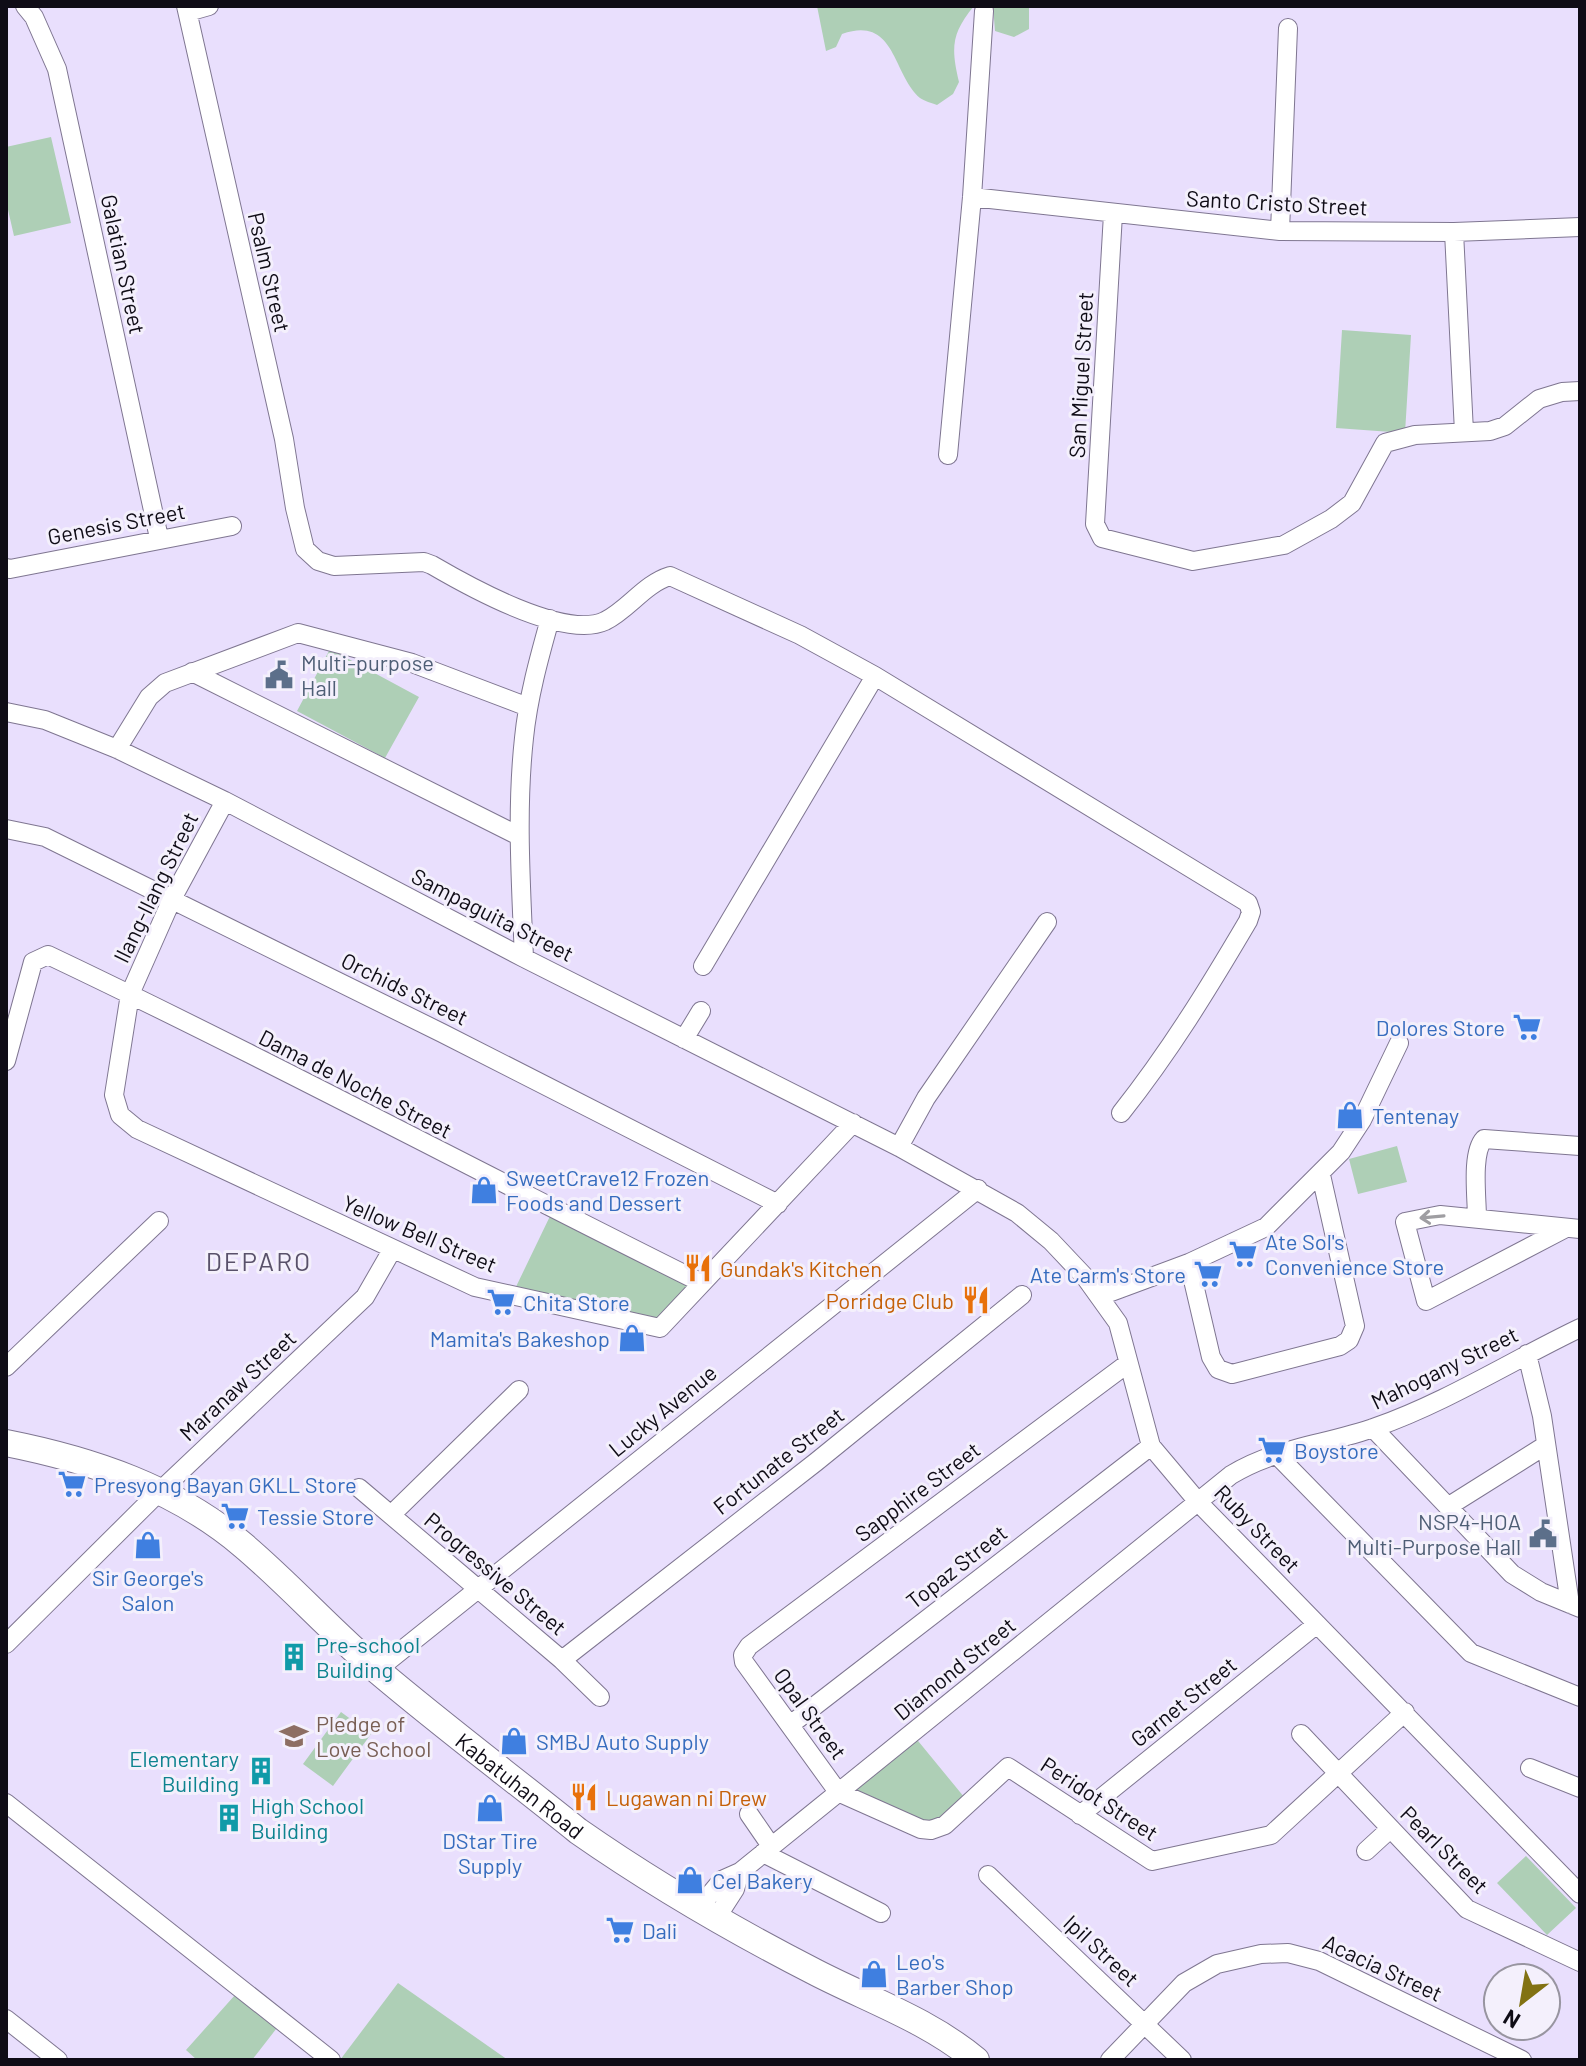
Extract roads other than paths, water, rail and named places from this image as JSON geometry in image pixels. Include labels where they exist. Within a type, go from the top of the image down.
[{"type":"street","name":"Galatian Street","points":[[25,6],[34,17],[57,69],[159,538]]},
{"type":"street","points":[[187,9],[209,6]]},
{"type":"street","name":"Psalm Street","points":[[187,9],[284,439],[305,549],[318,561],[334,566],[424,562],[490,596],[550,619]]},
{"type":"street","points":[[948,455],[972,197],[984,11]]},
{"type":"street","points":[[1280,231],[1288,28]]},
{"type":"street","name":"Santo Cristo Street","points":[[972,197],[1280,231],[1454,232],[1580,227]]},
{"type":"street","name":"San Miguel Street","points":[[1113,214],[1095,524],[1102,538],[1193,561],[1284,545],[1331,519],[1352,503],[1385,443],[1415,435],[1464,432]]},
{"type":"street","points":[[1454,232],[1464,432],[1490,431],[1505,426],[1539,399],[1562,392],[1580,391]]},
{"type":"street","name":"Genesis Street","points":[[8,568],[232,526]]},
{"type":"street","points":[[524,958],[519,836],[521,775],[528,707],[550,619],[562,623],[602,623],[657,580],[670,576],[800,635],[875,676],[1248,903],[1251,912],[1248,921],[1203,999],[1166,1055],[1121,1113]]},
{"type":"street","points":[[117,749],[149,697],[165,683],[298,633],[412,663],[528,707]]},
{"type":"street","points":[[192,672],[519,836]]},
{"type":"street","points":[[703,966],[875,676]]},
{"type":"street","name":"Sampaguita Street","points":[[6,712],[45,720],[117,749],[225,801],[524,958],[951,1175]]},
{"type":"street","name":"Ilang-Ilang Street","points":[[130,994],[172,899],[225,801]]},
{"type":"street","name":"Orchids Street","points":[[6,829],[45,837],[778,1204]]},
{"type":"street","points":[[899,1147],[926,1098],[1047,922]]},
{"type":"street","name":"Dama de Noche Street","points":[[12,1009],[33,962],[48,955],[702,1283]]},
{"type":"street","name":"Yellow Bell Street","points":[[130,994],[114,1095],[120,1115],[137,1129],[475,1287],[660,1328],[853,1123]]},
{"type":"street","points":[[6,1061],[12,1009]]},
{"type":"street","points":[[684,1039],[701,1011]]},
{"type":"street","points":[[1100,1296],[1189,1263],[1266,1227],[1341,1152],[1362,1120],[1399,1043]]},
{"type":"street","points":[[1477,1218],[1477,1155],[1479,1144],[1484,1139],[1580,1146]]},
{"type":"street","name":"Ruby Street","points":[[951,1175],[1017,1213],[1051,1241],[1100,1296],[1118,1323],[1151,1446],[1199,1503],[1580,1894]]},
{"type":"street","points":[[1189,1263],[1211,1357],[1218,1369],[1232,1374],[1340,1346],[1349,1340],[1355,1326],[1321,1175]]},
{"type":"street","name":"Lucky Avenue","points":[[377,1670],[978,1189]]},
{"type":"street","points":[[1440,1215],[1573,1228],[1426,1301],[1405,1222],[1440,1215]]},
{"type":"street","points":[[6,1367],[159,1221]]},
{"type":"street","name":"Maranaw Street","points":[[6,1644],[160,1491],[365,1297],[392,1250]]},
{"type":"street","name":"Fortunate Street","points":[[562,1660],[816,1462],[1022,1295]]},
{"type":"street","name":"Mahogany Street","points":[[1199,1503],[1231,1475],[1275,1453],[1373,1428],[1410,1414],[1580,1328]]},
{"type":"street","points":[[1527,1354],[1542,1416],[1575,1606]]},
{"type":"street","name":"Sapphire Street","points":[[744,1662],[743,1655],[749,1646],[1127,1364]]},
{"type":"street","points":[[391,1515],[519,1390]]},
{"type":"street","points":[[1373,1428],[1512,1574],[1529,1586],[1575,1606]]},
{"type":"street","name":"Kabatuhan Road","points":[[6,1443],[88,1462],[160,1491],[190,1507],[243,1544],[377,1670],[578,1831],[707,1914],[834,1982],[930,2028],[976,2060]]},
{"type":"street","points":[[1449,1506],[1546,1445]]},
{"type":"street","name":"Topaz Street","points":[[790,1725],[1151,1446]]},
{"type":"street","points":[[1275,1453],[1471,1653],[1580,1697]]},
{"type":"street","name":"Progressive Street","points":[[359,1488],[562,1660],[600,1697]]},
{"type":"street","name":"Diamond Street","points":[[707,1914],[722,1880],[740,1872],[1199,1503]]},
{"type":"street","name":"Garnet Street","points":[[1080,1815],[1317,1624]]},
{"type":"street","name":"Opal Street","points":[[744,1662],[838,1792]]},
{"type":"street","name":"Peridot Street","points":[[838,1792],[886,1815],[931,1830],[945,1825],[1008,1767],[1152,1861],[1271,1835],[1405,1712]]},
{"type":"street","name":"Pearl Street","points":[[1301,1734],[1467,1909],[1580,1962]]},
{"type":"street","points":[[1530,1768],[1580,1788]]},
{"type":"street","points":[[6,1803],[331,2060]]},
{"type":"street","points":[[749,1814],[767,1850],[881,1913]]},
{"type":"street","points":[[1366,1851],[1390,1829]]},
{"type":"street","name":"Ipil Street","points":[[988,1875],[1182,2060]]},
{"type":"street","name":"Acacia Street","points":[[1110,2060],[1184,1983],[1217,1964],[1261,1954],[1288,1953],[1319,1961],[1522,2060]]},
{"type":"street","points":[[6,2019],[58,2060]]},
{"type":"place","name":"Multi-purpose Hall","points":[[279,675]]},
{"type":"place","name":"Dolores Store","points":[[1527,1027]]},
{"type":"place","name":"Tentenay","points":[[1350,1115]]},
{"type":"place","name":"SweetCrave12 Frozen Foods and Dessert","points":[[484,1190]]},
{"type":"place","name":"Ate Sol's Convenience Store","points":[[1243,1254]]},
{"type":"place","name":"Gundak's Kitchen","points":[[698,1268]]},
{"type":"place","name":"Ate Carm's Store","points":[[1208,1274]]},
{"type":"place","name":"Porridge Club","points":[[976,1300]]},
{"type":"place","name":"Chita Store","points":[[501,1302]]},
{"type":"place","name":"Mamita's Bakeshop","points":[[632,1338]]},
{"type":"place","name":"Boystore","points":[[1272,1450]]},
{"type":"place","name":"Presyong Bayan GKLL Store","points":[[72,1484]]},
{"type":"place","name":"Tessie Store","points":[[235,1516]]},
{"type":"place","name":"NSP4-HOA Multi-Purpose Hall","points":[[1543,1534]]},
{"type":"place","name":"Sir George's Salon","points":[[148,1545]]},
{"type":"place","name":"Pre-school Building","points":[[294,1657]]},
{"type":"place","name":"Pledge of Love School","points":[[294,1736]]},
{"type":"place","name":"SMBJ Auto Supply","points":[[514,1741]]},
{"type":"place","name":"Elementary Building","points":[[261,1771]]},
{"type":"place","name":"Lugawan ni Drew","points":[[584,1797]]},
{"type":"place","name":"DStar Tire Supply","points":[[490,1808]]},
{"type":"place","name":"High School Building","points":[[229,1818]]},
{"type":"place","name":"Cel Bakery","points":[[690,1880]]},
{"type":"place","name":"Dali","points":[[620,1930]]},
{"type":"place","name":"Leo's Barber Shop","points":[[874,1974]]},
{"type":"district","name":"DEPARO","points":[[259,1260]]}]
